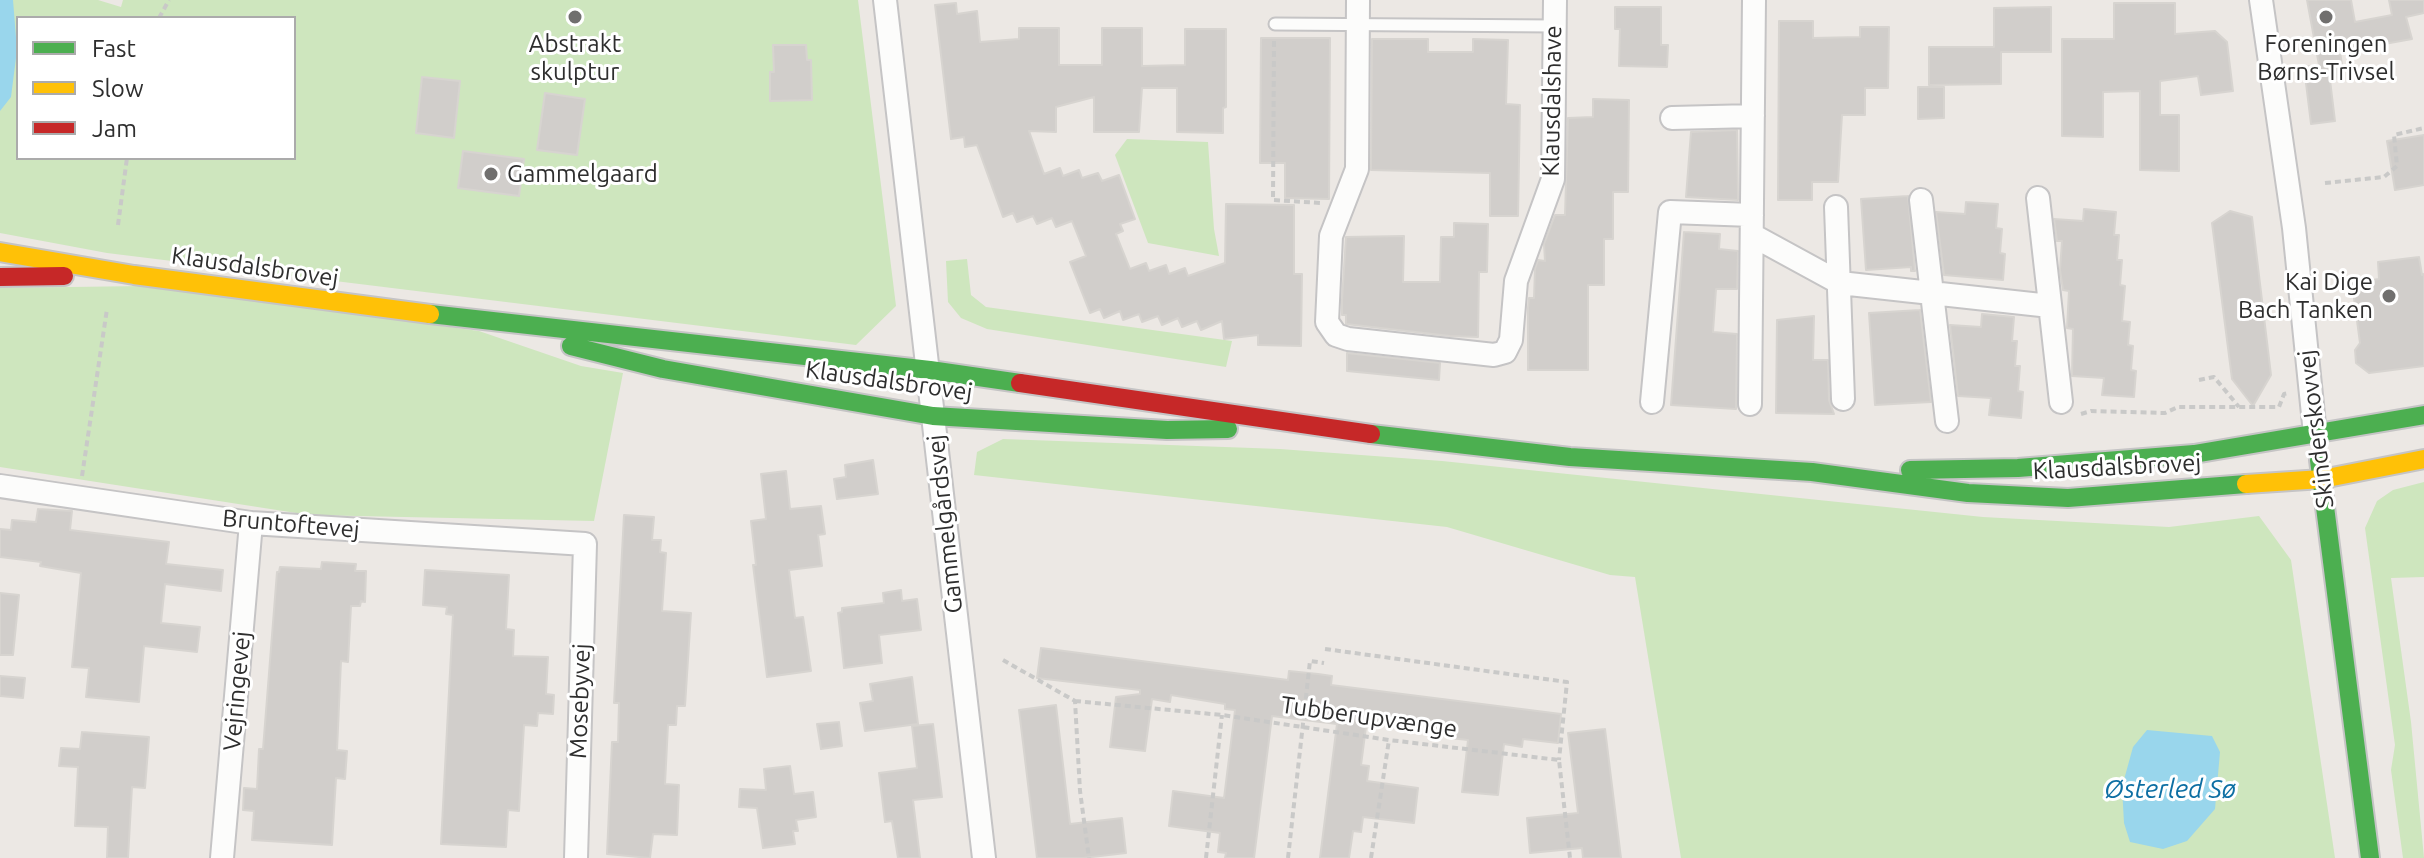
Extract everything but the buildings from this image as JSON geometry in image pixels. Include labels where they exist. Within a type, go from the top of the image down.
[{"type":"street","name":"Gammelgårdsvej","points":[[885,0],[984,858]]},
{"type":"street","name":"Klausdalshave","points":[[1358,0],[1357,169],[1331,236],[1327,322],[1336,335],[1348,339],[1494,355],[1505,352],[1511,340],[1516,281],[1553,179],[1555,0]]},
{"type":"street","points":[[1750,404],[1754,0]]},
{"type":"street","name":"Skinderskovvej","points":[[2261,0],[2294,228],[2315,434],[2370,858]]},
{"type":"street","points":[[1672,118],[1753,116]]},
{"type":"street","points":[[2038,198],[2061,402]]},
{"type":"street","points":[[1921,200],[1947,421]]},
{"type":"street","points":[[1836,207],[1843,399]]},
{"type":"street","points":[[1652,402],[1670,212],[1752,225],[1840,283],[2050,306]]},
{"type":"street","name":"Klausdalsbrovej","points":[[0,252],[134,275],[465,319],[930,370],[1314,427],[1570,457],[1812,472],[1968,493],[2068,498],[2322,479],[2424,459]]},
{"type":"street","name":"Klausdalsbrovej","points":[[0,277],[134,275]]},
{"type":"street","name":"Klausdalsbrovej","points":[[465,319],[663,369],[933,416],[1167,430],[1314,427]]},
{"type":"street","name":"Klausdalsbrovej","points":[[1812,472],[2018,468],[2194,454],[2424,415]]},
{"type":"street","name":"Bruntoftevej","points":[[0,486],[251,523],[585,544]]},
{"type":"street","name":"Vejringevej","points":[[222,858],[251,523]]},
{"type":"street","name":"Mosebyvej","points":[[576,858],[585,544]]},
{"type":"lane","points":[[1275,24],[1555,26]]},
{"type":"path","points":[[1275,24],[1273,200],[1343,204]]},
{"type":"path","points":[[2325,183],[2384,177],[2397,166],[2394,135],[2424,128]]},
{"type":"path","points":[[118,225],[127,160]]},
{"type":"path","points":[[78,497],[107,309]]},
{"type":"path","points":[[2199,380],[2214,377],[2239,407]]},
{"type":"path","points":[[2061,402],[2061,412],[2079,415],[2091,411],[2165,413],[2178,407],[2279,407],[2284,394],[2311,390]]},
{"type":"path","points":[[1325,649],[1567,682],[1559,760],[1570,858]]},
{"type":"path","points":[[1003,660],[1075,701],[1080,791],[1089,858]]},
{"type":"path","points":[[1288,858],[1310,661],[1324,663]]},
{"type":"path","name":"Tubberupvænge","points":[[1075,701],[1222,715],[1389,740],[1559,760]]},
{"type":"path","points":[[1206,858],[1222,715]]},
{"type":"path","points":[[1371,858],[1389,740]]},
{"type":"green space","points":[[0,0],[98,0],[121,7],[123,0],[858,0],[896,306],[856,345],[107,253],[0,233]]},
{"type":"green space","points":[[1127,139],[1208,142],[1219,256],[1148,243],[1115,155]]},
{"type":"green space","points":[[967,259],[971,295],[986,307],[1232,341],[1226,367],[987,329],[961,318],[948,302],[946,261]]},
{"type":"green space","points":[[142,286],[479,331],[581,366],[623,373],[594,521],[309,515],[0,467],[0,288]]},
{"type":"green space","points":[[1003,439],[1280,449],[1442,461],[1983,517],[2169,527],[2259,516],[2291,560],[2335,858],[1681,858],[1635,577],[1610,575],[1447,527],[974,475],[977,452]]},
{"type":"green space","points":[[2424,482],[2424,577],[2391,578],[2411,722],[2424,858],[2403,858],[2391,770],[2395,745],[2365,528],[2377,501],[2393,490]]},
{"type":"water","points":[[0,0],[13,0],[16,58],[11,97],[0,111]]},
{"type":"water","name":"Østerled Sø","points":[[2147,730],[2212,736],[2220,752],[2215,809],[2187,841],[2163,849],[2130,842],[2124,823],[2122,787],[2133,747]]},
{"type":"traffic: fast","points":[[430,314],[930,370],[1020,383]]},
{"type":"traffic: fast","points":[[571,346],[663,369],[933,416],[1167,430],[1228,429]]},
{"type":"traffic: fast","points":[[1910,470],[2018,468],[2194,454],[2424,415]]},
{"type":"traffic: fast","points":[[1371,434],[1570,457],[1812,472],[1968,493],[2068,498],[2246,484]]},
{"type":"traffic: fast","points":[[2319,460],[2370,858]]},
{"type":"traffic: slow","points":[[0,252],[134,275],[430,314]]},
{"type":"traffic: slow","points":[[2246,484],[2322,479],[2424,459]]},
{"type":"traffic: jam","points":[[0,277],[64,276]]},
{"type":"traffic: jam","points":[[1020,383],[1371,434]]},
{"type":"place","name":"Abstrakt skulptur","points":[[575,17]]},
{"type":"place","name":"Foreningen Børns-Trivsel","points":[[2326,17]]},
{"type":"place","name":"Gammelgaard","points":[[491,174]]},
{"type":"place","name":"Kai Dige Bach Tanken","points":[[2389,296]]}]
